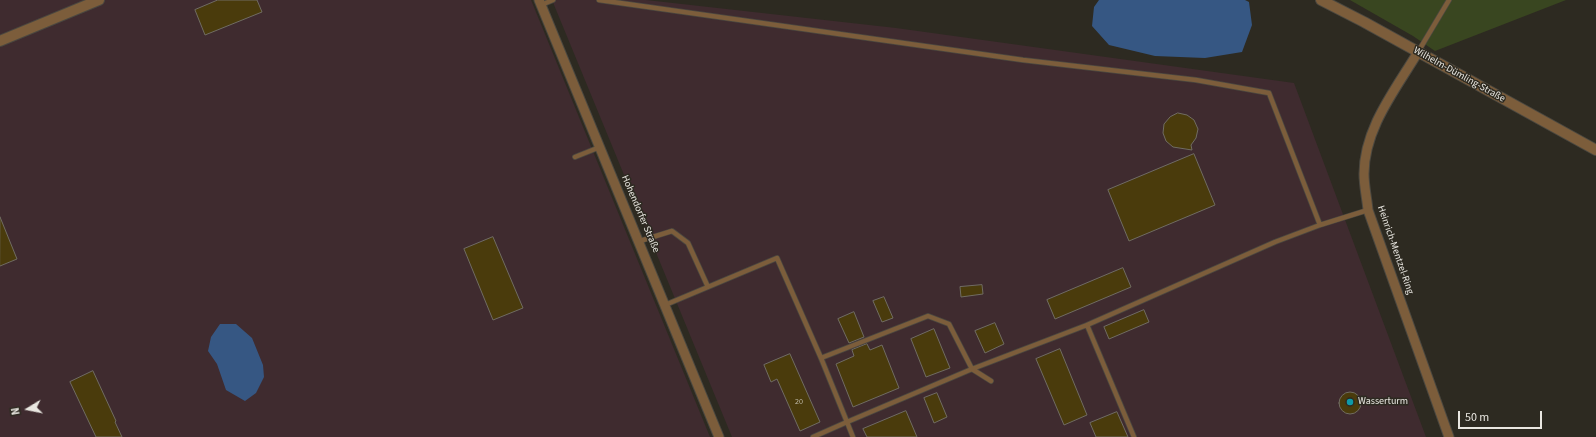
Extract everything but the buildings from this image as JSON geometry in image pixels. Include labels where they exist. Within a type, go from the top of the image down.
[{"type":"street","points":[[0,41],[99,0]]},
{"type":"street","name":"Wilhelm-Dümling-Straße","points":[[1321,0],[1596,150]]},
{"type":"street","name":"Hohendorfer Straße","points":[[540,2],[640,241],[719,437]]},
{"type":"street","name":"Heinrich-Mentzel-Ring","points":[[1418,52],[1377,121],[1366,151],[1364,174],[1368,210],[1449,437]]},
{"type":"lane","points":[[540,2],[553,0]]},
{"type":"lane","points":[[600,0],[1024,60],[1196,80],[1269,93],[1320,225]]},
{"type":"lane","points":[[1418,52],[1449,0]]},
{"type":"lane","points":[[575,157],[600,147]]},
{"type":"lane","points":[[812,437],[972,369],[1087,325],[1275,242],[1320,225],[1368,210]]},
{"type":"lane","points":[[640,241],[672,231],[688,243],[708,287]]},
{"type":"lane","points":[[666,305],[777,258],[822,358],[853,437]]},
{"type":"lane","points":[[822,358],[928,316],[949,324],[972,369],[991,381]]},
{"type":"lane","points":[[1087,325],[1134,437]]},
{"type":"shaded area","points":[[0,0],[531,0],[710,437],[0,437]]},
{"type":"shaded area","points":[[552,0],[646,0],[896,28],[1294,83],[1426,437],[732,437]]},
{"type":"green space","points":[[1350,0],[1566,0],[1435,51],[1413,36]]},
{"type":"water","points":[[1099,0],[1245,0],[1249,2],[1252,25],[1242,52],[1205,58],[1155,56],[1109,45],[1092,26],[1094,7]]},
{"type":"water","points":[[220,324],[236,324],[252,338],[263,365],[264,377],[256,393],[245,401],[226,390],[217,364],[208,351],[211,337]]},
{"type":"place","name":"Wasserturm","points":[[1350,402]]}]
